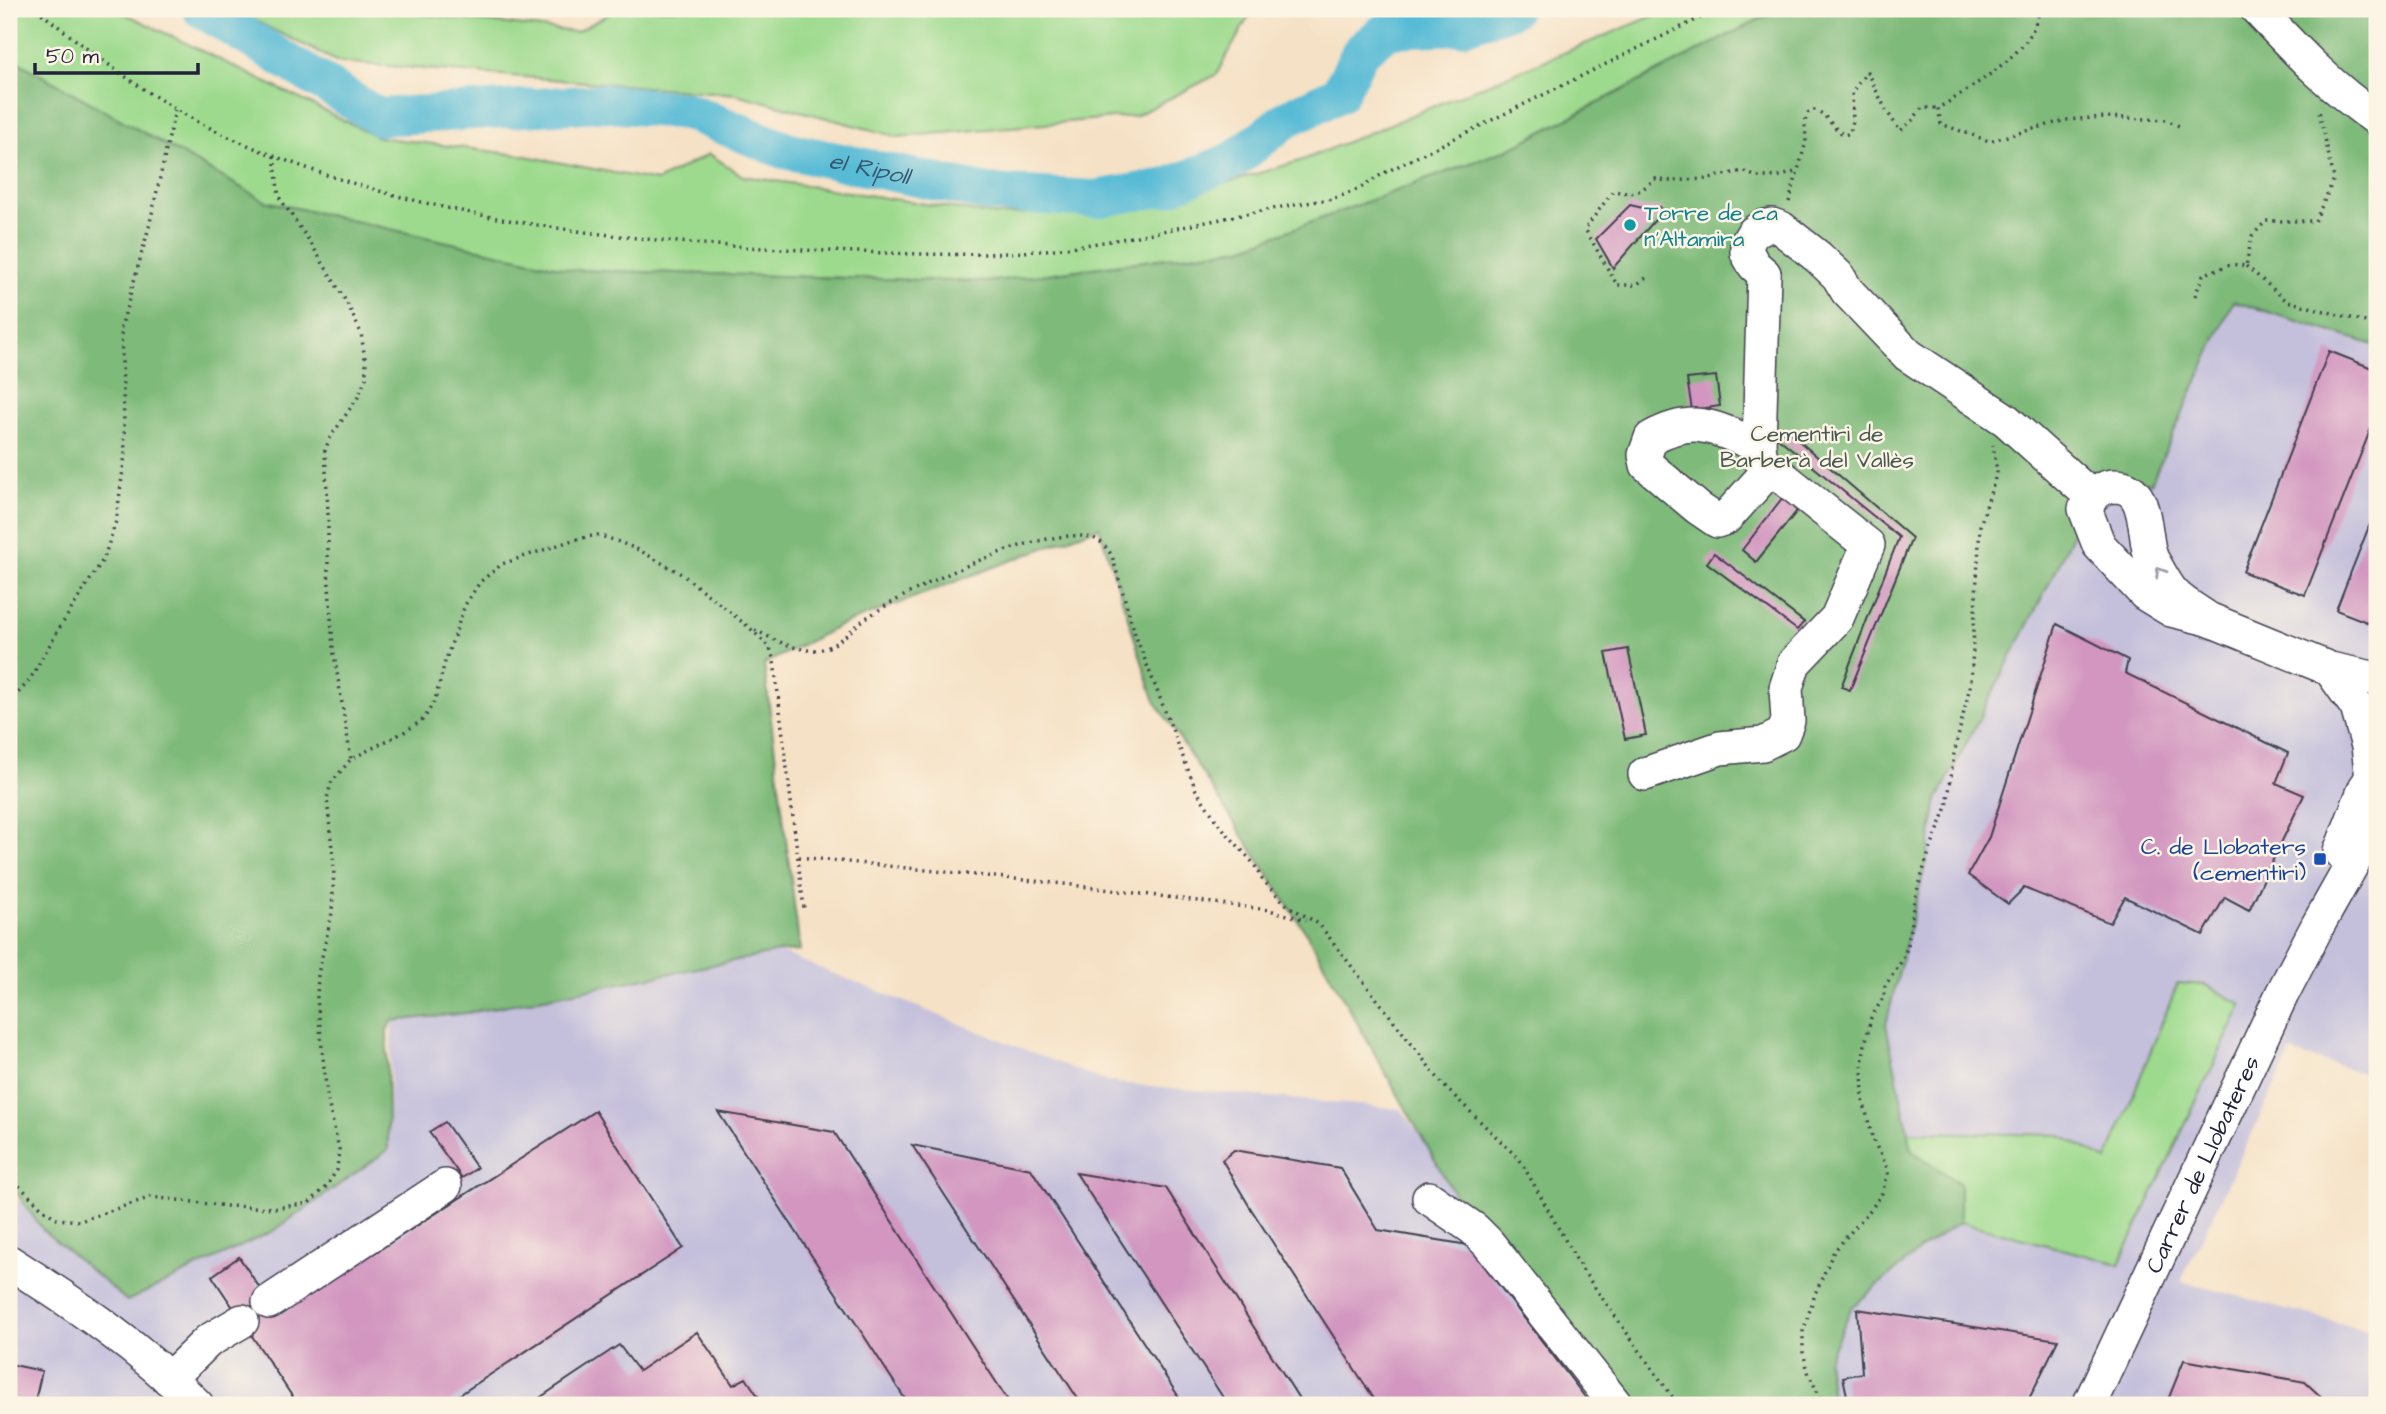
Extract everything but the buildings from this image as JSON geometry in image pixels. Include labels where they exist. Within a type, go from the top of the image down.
[{"type":"street","points":[[2257,9],[2309,64],[2355,104],[2377,119]]},
{"type":"street","points":[[1765,274],[1754,265],[1747,253],[1747,243],[1753,233],[1772,225],[1782,228],[1838,276],[1847,291],[1908,355],[2007,420],[2092,512]]},
{"type":"street","points":[[1765,274],[1782,268],[1797,268],[1847,291]]},
{"type":"street","points":[[1645,774],[1720,748],[1763,744],[1783,734],[1788,721],[1786,688],[1794,663],[1837,618],[1868,545],[1765,457],[1765,274]]},
{"type":"street","points":[[2208,619],[2174,594],[2150,557],[2147,527],[2132,493],[2119,486],[2099,490],[2092,512],[2099,545],[2145,594],[2171,610],[2208,619],[2330,669],[2377,679]]},
{"type":"street","points":[[2330,669],[2363,703],[2357,707],[2375,781]]},
{"type":"street","name":"Carrer de Llobateres","points":[[2354,859],[2375,781]]},
{"type":"street","name":"Carrer de Llobateres","points":[[2318,925],[2323,898],[2365,788],[2375,781]]},
{"type":"street","name":"Carrer de Llobateres","points":[[2089,1405],[2276,1007],[2377,820]]},
{"type":"street","points":[[270,1301],[444,1186]]},
{"type":"street","points":[[1429,1198],[1474,1229],[1488,1243],[1616,1405]]},
{"type":"street","points":[[9,1262],[95,1320],[197,1405]]},
{"type":"street","points":[[169,1379],[208,1341],[242,1321]]},
{"type":"path","points":[[36,9],[175,110],[274,156],[416,201],[529,224],[657,240],[782,249],[933,255],[1040,250],[1149,235],[1300,203],[1333,199],[1718,9]]},
{"type":"path","points":[[1782,228],[1807,142],[1805,121],[1808,113],[1820,111],[1836,131],[1845,135],[1850,132],[1853,121],[1852,92],[1867,72],[1900,131],[1922,108],[1938,108],[1968,91],[2018,49],[2030,36],[2041,9]]},
{"type":"path","points":[[2246,266],[2252,236],[2266,221],[2315,221],[2334,179],[2309,64]]},
{"type":"path","points":[[1938,108],[1941,124],[1989,141],[2066,120],[2105,117],[2167,120],[2181,127]]},
{"type":"path","points":[[9,703],[29,681],[104,558],[116,521],[125,455],[121,328],[149,226],[175,110]]},
{"type":"path","points":[[274,156],[279,197],[347,303],[361,333],[366,365],[366,378],[358,397],[325,450],[333,648],[351,759]]},
{"type":"path","points":[[1646,278],[1636,285],[1617,285],[1585,229],[1613,191],[1633,194],[1655,179],[1667,181],[1705,178],[1743,171],[1757,177],[1767,177],[1798,171]]},
{"type":"path","points":[[2195,296],[2203,275],[2231,264],[2246,266],[2287,301],[2377,325]]},
{"type":"path","points":[[1824,1405],[1802,1352],[1803,1332],[1815,1294],[1834,1251],[1872,1208],[1882,1193],[1888,1173],[1873,1140],[1863,1100],[1864,1049],[1871,1017],[1884,996],[1885,986],[1897,971],[1905,953],[1921,879],[1947,807],[1954,754],[1971,682],[1980,526],[1997,472],[1993,445]]},
{"type":"path","points":[[9,1177],[57,1219],[80,1221],[150,1197],[227,1206],[275,1208],[309,1203],[324,1188],[337,1170],[339,1149],[327,1097],[317,998],[318,974],[332,913],[334,868],[327,799],[331,783],[351,759],[424,719],[435,700],[465,604],[480,582],[502,564],[573,540],[597,535],[639,550],[683,575],[750,628],[770,648],[774,661],[804,909]]},
{"type":"path","points":[[750,628],[804,649],[826,648],[867,617],[960,568],[1036,541],[1065,536],[1092,538],[1105,545],[1112,556],[1136,637],[1196,790],[1275,893],[1288,906],[1319,924],[1444,1086],[1520,1160],[1581,1268],[1678,1405]]},
{"type":"path","points":[[799,857],[1064,884],[1269,910],[1319,924]]},
{"type":"shaded area","points":[[2233,301],[2377,346],[2377,1077],[2291,1052],[2181,1281],[2377,1333],[2377,1405],[1833,1405],[1827,1361],[1852,1307],[1922,1248],[1960,1222],[1912,1151],[1886,1024],[1927,858],[1937,800],[2057,568],[2098,477],[2151,482]]},
{"type":"shaded area","points":[[779,952],[1107,1082],[1401,1109],[1619,1405],[9,1405],[9,1196],[157,1278],[388,1150],[392,1021]]},
{"type":"green space","points":[[9,9],[116,9],[378,137],[520,155],[657,181],[709,154],[743,176],[997,215],[1146,207],[1303,160],[1670,9],[1779,9],[1509,149],[1242,248],[987,282],[572,270],[265,201],[9,57]]},
{"type":"green space","points":[[232,9],[404,9],[419,14],[576,32],[618,9],[1253,9],[1216,75],[1135,116],[898,137],[736,94],[338,62]]},
{"type":"green space","name":"Cementiri de Barberà del Vallès","points":[[1779,9],[2377,9],[2377,346],[2233,301],[2151,483],[2098,477],[2057,568],[1937,800],[1927,858],[1886,1024],[1912,1151],[1960,1184],[1960,1222],[1922,1248],[1852,1307],[1827,1361],[1833,1405],[1613,1405],[1457,1199],[1308,936],[1154,699],[1099,527],[839,626],[764,664],[800,951],[779,952],[467,1013],[392,1021],[387,1030],[388,1150],[275,1230],[127,1301],[43,1230],[9,1183],[9,57],[265,201],[572,270],[987,282],[1242,248],[1509,149]]},
{"type":"green space","points":[[2178,983],[2206,985],[2242,1005],[2119,1264],[1960,1222],[1960,1184],[1912,1151],[1908,1132],[2060,1135],[2107,1160]]},
{"type":"waterway","name":"el Ripoll","points":[[201,9],[379,117],[602,103],[687,111],[784,150],[988,193],[1095,199],[1167,187],[1234,160],[1288,118],[1339,94],[1360,52],[1388,29],[1462,26],[1512,9]]},
{"type":"place","name":"Torre de ca n'Altamira","points":[[1630,225]]},
{"type":"place","name":"C. de Llobaters (cementiri)","points":[[2320,859]]}]
